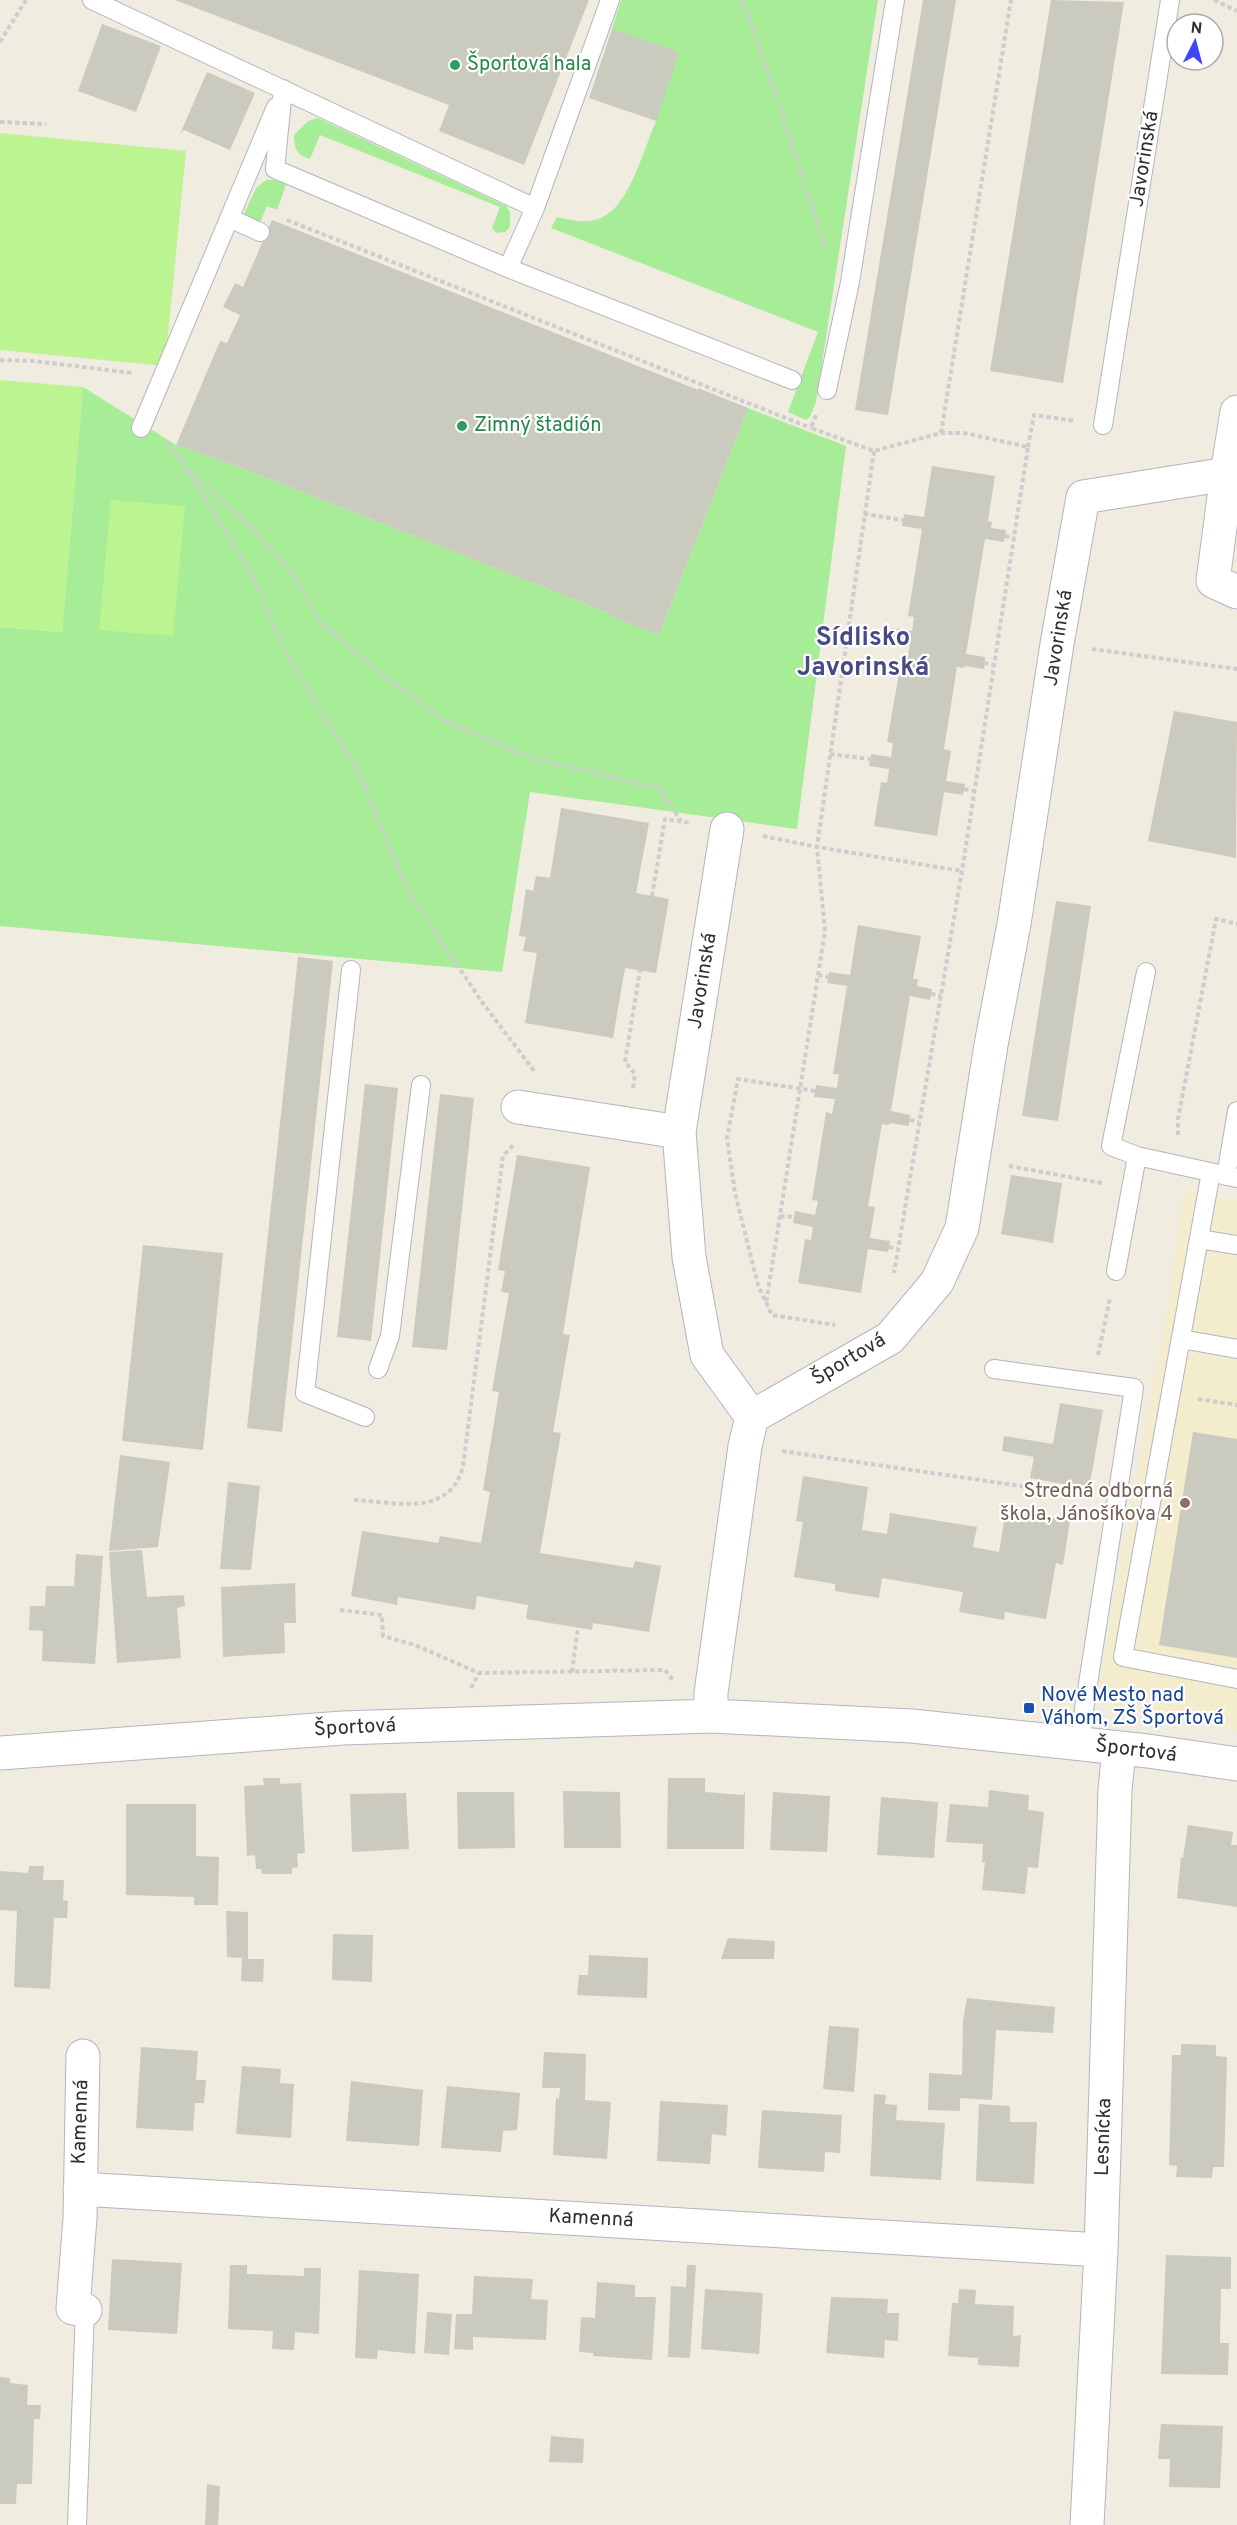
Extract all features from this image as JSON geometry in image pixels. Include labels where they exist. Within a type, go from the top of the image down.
[{"type":"street","points":[[1237,412],[1213,581],[1237,592]]},
{"type":"street","name":"Javorinská","points":[[1014,924],[1057,644],[1083,497],[1227,474]]},
{"type":"street","name":"Javorinská","points":[[727,829],[679,1132],[689,1257],[708,1355],[748,1431]]},
{"type":"street","name":"Športová","points":[[748,1431],[890,1338],[937,1282],[962,1228],[991,1046],[1014,924]]},
{"type":"street","points":[[521,1108],[679,1132]]},
{"type":"street","points":[[711,1705],[748,1431]]},
{"type":"street","name":"Športová","points":[[0,1753],[171,1739],[711,1705],[1237,1764]]},
{"type":"street","name":"Lesnícka","points":[[1087,2525],[1101,2250],[1115,1802],[1119,1749]]},
{"type":"street","name":"Kamenná","points":[[83,2056],[80,2189],[73,2308],[86,2310]]},
{"type":"street","name":"Kamenná","points":[[80,2189],[1101,2250]]},
{"type":"lane","points":[[92,0],[535,208]]},
{"type":"lane","points":[[508,268],[535,208],[610,0]]},
{"type":"lane","points":[[827,390],[850,282],[895,0]]},
{"type":"lane","name":"Javorinská","points":[[1103,425],[1170,0]]},
{"type":"lane","points":[[143,422],[283,89]]},
{"type":"lane","points":[[283,89],[275,169],[508,268],[792,380]]},
{"type":"lane","points":[[229,218],[260,232]]},
{"type":"lane","points":[[351,970],[305,1393],[365,1417]]},
{"type":"lane","points":[[1146,972],[1111,1146],[1137,1156],[1224,1175]]},
{"type":"lane","points":[[378,1369],[390,1336],[421,1085]]},
{"type":"lane","points":[[1237,1111],[1224,1175],[1199,1239],[1123,1657],[1237,1679]]},
{"type":"lane","points":[[1116,1272],[1137,1156]]},
{"type":"lane","points":[[1199,1239],[1237,1245]]},
{"type":"lane","points":[[1181,1339],[1237,1349]]},
{"type":"lane","points":[[994,1369],[1134,1388],[1083,1716],[1082,1745]]},
{"type":"lane","points":[[77,2525],[86,2310]]},
{"type":"path","points":[[0,42],[26,0]]},
{"type":"path","points":[[742,0],[773,86],[830,262],[850,282]]},
{"type":"path","points":[[941,433],[1011,0]]},
{"type":"path","points":[[1214,0],[1237,11]]},
{"type":"path","points":[[0,122],[46,124]]},
{"type":"path","points":[[260,232],[268,212],[874,451],[941,433],[964,433],[1028,447]]},
{"type":"path","points":[[0,360],[33,361],[164,376]]},
{"type":"path","points":[[811,428],[827,390]]},
{"type":"path","points":[[893,1277],[962,871],[1034,415],[1103,425]]},
{"type":"path","points":[[143,422],[192,474],[251,526],[296,578],[319,621],[367,662],[443,720],[528,757],[660,789],[681,822]]},
{"type":"path","points":[[766,1304],[825,932],[818,847],[874,451]]},
{"type":"path","points":[[180,459],[252,575],[284,648],[359,773],[407,890],[482,1002],[568,1115]]},
{"type":"path","points":[[864,514],[903,520]]},
{"type":"path","points":[[1005,536],[1014,538]]},
{"type":"path","points":[[848,629],[890,634]]},
{"type":"path","points":[[1057,644],[1237,669]]},
{"type":"path","points":[[984,663],[994,665]]},
{"type":"path","points":[[830,754],[870,759]]},
{"type":"path","points":[[964,789],[974,791]]},
{"type":"path","points":[[652,896],[665,819],[962,871]]},
{"type":"path","points":[[628,1124],[635,1074],[625,1062],[640,970]]},
{"type":"path","points":[[818,975],[828,977]]},
{"type":"path","points":[[931,994],[941,996]]},
{"type":"path","points":[[815,1091],[738,1079],[727,1138],[735,1193],[758,1285],[772,1316],[837,1325]]},
{"type":"path","points":[[354,1500],[420,1504],[448,1494],[459,1482],[464,1466],[503,1156],[518,1139],[521,1108]]},
{"type":"path","points":[[909,1120],[919,1122]]},
{"type":"path","points":[[780,1216],[794,1217]]},
{"type":"path","points":[[889,1247],[898,1249]]},
{"type":"path","points":[[1092,1383],[1116,1272]]},
{"type":"path","points":[[1171,1395],[1237,1405]]},
{"type":"path","points":[[748,1431],[1116,1500]]},
{"type":"path","points":[[340,1610],[382,1615],[383,1636],[415,1645],[480,1673],[665,1670],[684,1694],[711,1705]]},
{"type":"path","points":[[572,1672],[578,1628]]},
{"type":"shaded area","name":"Stredná odborná škola, Jánošíkova 4","points":[[1184,1191],[1237,1201],[1237,1730],[1117,1709],[1097,1700],[1168,1306]]},
{"type":"green space","points":[[621,0],[878,0],[816,402],[810,417],[806,420],[788,412],[818,332],[551,228],[557,217],[591,221],[613,210],[635,174],[656,121],[612,29]]},
{"type":"green space","points":[[318,118],[506,206],[510,212],[510,227],[505,232],[497,233],[492,228],[500,207],[320,135],[310,159],[302,156],[296,148],[294,135],[308,121]]},
{"type":"green space","points":[[0,133],[186,151],[165,366],[0,350]]},
{"type":"green space","points":[[266,180],[277,180],[286,185],[277,210],[267,206],[258,227],[241,220],[256,188]]},
{"type":"green space","points":[[0,380],[83,387],[62,632],[0,627]]},
{"type":"green space","points":[[83,387],[176,445],[229,463],[609,613],[609,615],[659,635],[748,408],[846,446],[797,829],[530,792],[502,972],[0,926],[0,627],[62,632]]},
{"type":"green space","points":[[111,500],[185,506],[173,636],[99,630]]},
{"type":"building","name":"Športová hala","points":[[175,0],[589,0],[524,165],[439,131],[449,105]]},
{"type":"building","points":[[923,0],[956,0],[888,415],[855,410]]},
{"type":"building","points":[[1051,0],[1124,2],[1063,383],[990,371]]},
{"type":"building","points":[[102,24],[161,46],[136,112],[78,91]]},
{"type":"building","points":[[612,29],[679,52],[656,121],[589,98]]},
{"type":"building","points":[[207,72],[255,93],[230,150],[184,130],[180,134]]},
{"type":"building","name":"Zimný štadión","points":[[272,220],[748,408],[659,635],[608,615],[609,613],[229,463],[176,445],[220,341],[227,343],[240,315],[223,307],[235,283],[243,287]]},
{"type":"building","points":[[932,466],[995,476],[988,521],[992,522],[991,528],[1006,530],[1004,542],[985,539],[966,654],[985,657],[984,669],[957,667],[944,749],[951,751],[946,781],[965,784],[963,795],[944,792],[937,836],[874,826],[881,782],[887,783],[889,769],[869,766],[871,754],[891,757],[893,743],[887,742],[902,656],[908,656],[910,643],[890,639],[890,634],[891,628],[912,631],[914,617],[908,616],[922,529],[902,526],[904,514],[924,517]]},
{"type":"building","points":[[1174,711],[1237,722],[1236,858],[1148,841]]},
{"type":"building","points":[[561,808],[649,823],[636,893],[669,899],[656,973],[625,968],[613,1038],[525,1023],[537,953],[523,951],[526,937],[519,936],[526,889],[533,891],[536,876],[550,878]]},
{"type":"building","points":[[1056,901],[1091,906],[1058,1121],[1022,1116]]},
{"type":"building","points":[[858,925],[921,936],[913,979],[918,979],[917,986],[932,989],[930,1000],[910,996],[891,1111],[910,1115],[909,1126],[882,1124],[868,1206],[875,1207],[870,1238],[890,1241],[888,1252],[868,1249],[861,1293],[798,1283],[805,1239],[811,1240],[813,1227],[793,1223],[795,1211],[815,1215],[818,1201],[812,1200],[826,1112],[832,1114],[835,1099],[814,1097],[816,1085],[837,1088],[839,1074],[833,1074],[847,986],[827,983],[829,972],[850,975]]},
{"type":"building","points":[[298,957],[333,961],[282,1432],[247,1428]]},
{"type":"building","points":[[365,1084],[398,1088],[371,1341],[337,1337]]},
{"type":"building","points":[[440,1094],[474,1098],[447,1350],[412,1347]]},
{"type":"building","points":[[517,1155],[590,1167],[563,1334],[570,1335],[553,1432],[561,1433],[540,1553],[633,1568],[635,1561],[661,1566],[649,1632],[593,1623],[592,1630],[526,1619],[528,1605],[477,1596],[475,1610],[398,1597],[397,1605],[351,1596],[362,1531],[438,1543],[440,1536],[481,1543],[490,1492],[483,1490],[499,1392],[492,1391],[509,1293],[501,1292],[505,1271],[498,1270]]},
{"type":"building","points":[[1011,1175],[1062,1183],[1053,1243],[1001,1234]]},
{"type":"building","points":[[143,1245],[223,1253],[203,1450],[122,1441]]},
{"type":"building","points":[[1060,1403],[1103,1410],[1089,1489],[1030,1478],[1034,1457],[1002,1451],[1004,1436],[1053,1444]]},
{"type":"building","points":[[1193,1432],[1237,1439],[1237,1658],[1159,1645]]},
{"type":"building","points":[[120,1455],[170,1462],[158,1547],[109,1551]]},
{"type":"building","points":[[803,1476],[868,1487],[862,1530],[887,1534],[890,1513],[977,1527],[973,1547],[999,1552],[1006,1510],[1070,1521],[1063,1565],[1056,1563],[1046,1619],[1005,1612],[1004,1620],[959,1612],[963,1592],[882,1578],[879,1598],[835,1591],[835,1584],[794,1577],[803,1522],[796,1521]]},
{"type":"building","points":[[228,1482],[260,1486],[251,1570],[220,1569]]},
{"type":"building","points":[[142,1550],[147,1597],[184,1595],[185,1606],[177,1608],[181,1658],[117,1663],[109,1552]]},
{"type":"building","points":[[76,1554],[103,1556],[95,1664],[42,1661],[43,1631],[29,1630],[30,1606],[45,1606],[46,1586],[74,1586]]},
{"type":"building","points":[[295,1583],[296,1623],[284,1623],[285,1653],[223,1657],[221,1587]]},
{"type":"building","points":[[263,1778],[280,1778],[280,1784],[301,1783],[305,1853],[297,1854],[298,1867],[292,1868],[292,1874],[262,1874],[261,1869],[256,1869],[255,1855],[247,1856],[244,1786],[264,1785]]},
{"type":"building","points":[[668,1778],[705,1778],[705,1792],[743,1795],[745,1792],[744,1849],[667,1849]]},
{"type":"building","points":[[989,1790],[1029,1795],[1028,1810],[1044,1812],[1038,1868],[1028,1867],[1025,1894],[982,1890],[985,1862],[982,1863],[983,1844],[946,1842],[950,1804],[988,1807]]},
{"type":"building","points":[[563,1791],[620,1792],[621,1848],[564,1848]]},
{"type":"building","points":[[457,1792],[514,1792],[515,1848],[458,1849]]},
{"type":"building","points":[[773,1792],[830,1796],[827,1852],[770,1850]]},
{"type":"building","points":[[406,1793],[409,1849],[352,1852],[350,1794]]},
{"type":"building","points":[[881,1797],[938,1802],[934,1858],[877,1855]]},
{"type":"building","points":[[126,1804],[196,1804],[196,1856],[219,1857],[218,1905],[194,1905],[194,1897],[126,1895]]},
{"type":"building","points":[[1188,1825],[1233,1832],[1231,1845],[1237,1845],[1237,1907],[1177,1898],[1181,1857],[1183,1858]]},
{"type":"building","points":[[29,1866],[44,1866],[43,1880],[64,1880],[63,1900],[68,1901],[67,1918],[54,1918],[50,1989],[14,1987],[17,1911],[0,1910],[0,1871],[28,1873]]},
{"type":"building","points":[[226,1911],[248,1912],[248,1959],[264,1959],[263,1982],[241,1981],[242,1958],[227,1957]]},
{"type":"building","points":[[333,1934],[373,1935],[372,1982],[332,1980]]},
{"type":"building","points":[[728,1938],[775,1941],[774,1959],[721,1959]]},
{"type":"building","points":[[589,1955],[648,1958],[647,1998],[577,1995],[579,1975],[588,1975]]},
{"type":"building","points":[[967,1998],[1055,2007],[1053,2033],[996,2030],[992,2100],[960,2098],[960,2111],[928,2110],[929,2073],[962,2075],[963,2020]]},
{"type":"building","points":[[829,2026],[859,2028],[854,2092],[823,2089]]},
{"type":"building","points":[[1181,2044],[1216,2045],[1216,2056],[1227,2057],[1224,2167],[1213,2167],[1212,2178],[1176,2177],[1177,2166],[1169,2165],[1172,2055],[1181,2055]]},
{"type":"building","points":[[141,2047],[198,2051],[196,2080],[206,2080],[204,2103],[195,2103],[193,2131],[136,2128]]},
{"type":"building","points":[[544,2052],[586,2054],[585,2100],[611,2102],[607,2159],[553,2155],[556,2098],[559,2099],[560,2088],[542,2088]]},
{"type":"building","points":[[242,2066],[281,2069],[280,2083],[294,2084],[291,2138],[236,2134]]},
{"type":"building","points":[[351,2081],[423,2090],[419,2146],[346,2141]]},
{"type":"building","points":[[447,2086],[520,2093],[517,2130],[503,2131],[501,2152],[441,2148]]},
{"type":"building","points":[[874,2094],[886,2095],[885,2104],[897,2105],[896,2120],[945,2123],[941,2180],[870,2176]]},
{"type":"building","points":[[660,2101],[728,2105],[726,2136],[712,2134],[710,2164],[657,2161]]},
{"type":"building","points":[[979,2104],[1010,2106],[1010,2122],[1037,2122],[1034,2184],[976,2181]]},
{"type":"building","points":[[762,2110],[842,2115],[840,2153],[825,2152],[824,2172],[758,2168]]},
{"type":"building","points":[[1166,2255],[1231,2257],[1231,2289],[1221,2289],[1220,2343],[1229,2343],[1228,2375],[1161,2374]]},
{"type":"building","points":[[112,2259],[182,2263],[177,2334],[108,2330]]},
{"type":"building","points":[[230,2265],[247,2265],[247,2274],[304,2276],[304,2268],[321,2268],[319,2334],[295,2332],[294,2350],[272,2349],[273,2331],[228,2329]]},
{"type":"building","points":[[687,2265],[696,2265],[690,2358],[668,2357],[671,2286],[686,2287]]},
{"type":"building","points":[[359,2270],[419,2274],[415,2354],[378,2350],[377,2359],[355,2358]]},
{"type":"building","points":[[474,2276],[533,2279],[531,2299],[548,2300],[546,2340],[473,2337],[473,2350],[454,2349],[456,2314],[472,2314]]},
{"type":"building","points":[[597,2282],[635,2285],[635,2297],[656,2297],[652,2360],[593,2356],[593,2353],[579,2352],[581,2317],[595,2318]]},
{"type":"building","points":[[705,2289],[763,2293],[759,2354],[701,2349]]},
{"type":"building","points":[[959,2289],[976,2290],[975,2304],[1014,2306],[1013,2336],[1021,2335],[1019,2367],[978,2365],[978,2358],[948,2356],[952,2303],[958,2303]]},
{"type":"building","points":[[831,2297],[888,2299],[887,2313],[899,2313],[898,2341],[885,2340],[884,2358],[826,2353]]},
{"type":"building","points":[[427,2312],[452,2314],[449,2355],[424,2353]]},
{"type":"building","points":[[0,2377],[10,2378],[10,2383],[28,2385],[27,2405],[41,2405],[40,2419],[34,2419],[32,2484],[17,2484],[16,2504],[0,2504]]},
{"type":"building","points":[[1161,2424],[1223,2426],[1220,2488],[1169,2487],[1170,2459],[1158,2459]]},
{"type":"building","points":[[551,2436],[584,2439],[583,2463],[549,2462]]},
{"type":"building","points":[[207,2484],[220,2486],[218,2525],[205,2525]]},
{"type":"place","name":"Športová hala","points":[[455,65]]},
{"type":"place","name":"Zimný štadión","points":[[462,426]]},
{"type":"place","name":"Stredná odborná škola, Jánošíkova 4","points":[[1185,1503]]},
{"type":"place","name":"Nové Mesto nad Váhom, ZŠ Športová","points":[[1029,1708]]},
{"type":"district","name":"Sídlisko Javorinská","points":[[863,653]]}]
